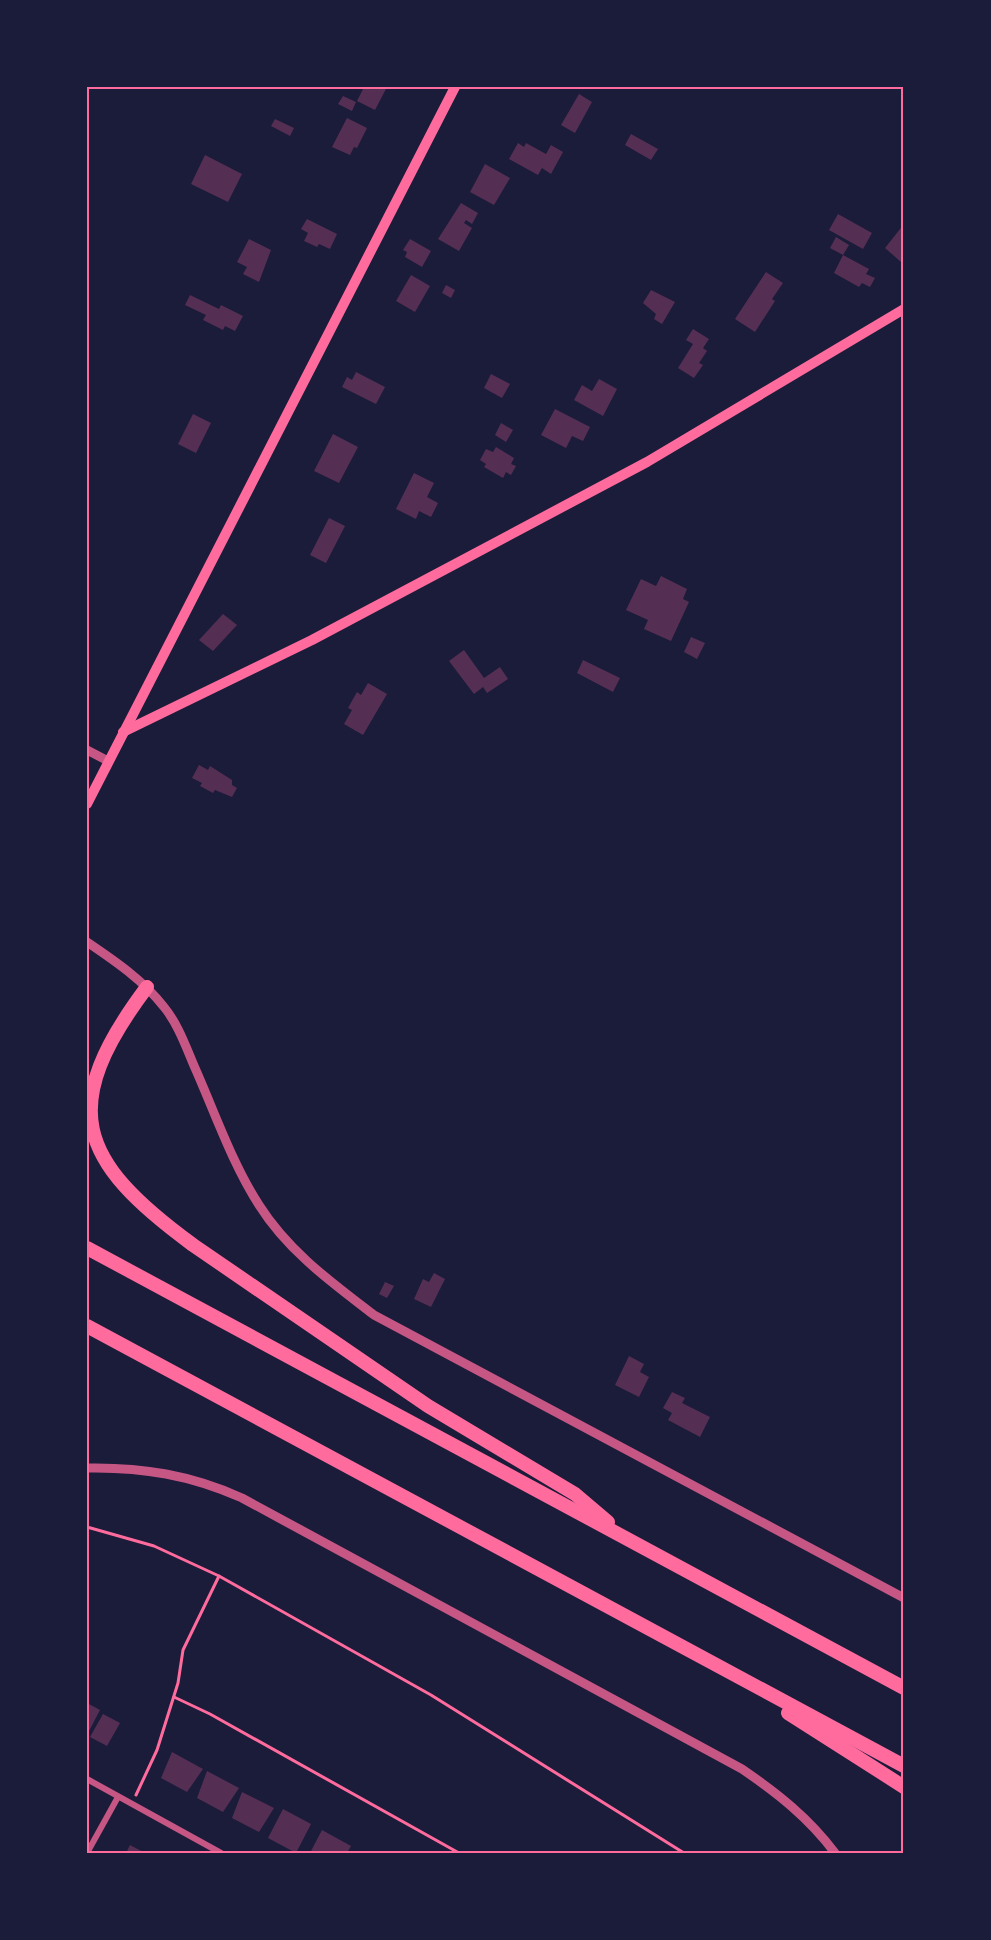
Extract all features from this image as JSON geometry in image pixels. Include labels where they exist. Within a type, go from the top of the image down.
[{"type":"highway","points":[[147,987],[111,1046],[93,1083],[90,1106],[91,1127],[101,1154],[110,1172],[126,1191],[155,1218],[428,1406],[575,1494],[630,1541]]},
{"type":"highway","points":[[87,1248],[904,1688]]},
{"type":"highway","points":[[87,1326],[904,1766]]},
{"type":"highway","points":[[648,1628],[904,1787]]},
{"type":"main road","points":[[87,804],[455,87]]},
{"type":"main road","points":[[123,732],[312,640],[647,462],[904,309]]},
{"type":"street","points":[[87,750],[108,761]]},
{"type":"street","points":[[87,942],[147,987],[166,1009],[181,1037],[238,1167],[258,1204],[293,1248],[329,1280],[374,1315],[904,1599]]},
{"type":"street","points":[[87,1468],[119,1467],[161,1471],[213,1485],[242,1498],[742,1769],[782,1796],[807,1820],[835,1853]]},
{"type":"street","points":[[87,1779],[221,1853]]},
{"type":"street","points":[[87,1853],[118,1797]]},
{"type":"path","points":[[87,1527],[154,1546],[219,1576],[431,1695],[684,1853]]},
{"type":"path","points":[[132,1804],[157,1750],[174,1697],[183,1650],[219,1576]]},
{"type":"path","points":[[174,1697],[210,1714],[459,1853]]},
{"type":"building","points":[[359,87],[387,87],[375,110],[357,101],[363,89]]},
{"type":"building","points":[[579,94],[592,102],[575,133],[561,125]]},
{"type":"building","points":[[343,96],[356,102],[352,111],[338,104]]},
{"type":"building","points":[[347,118],[367,128],[357,148],[354,147],[350,155],[332,147]]},
{"type":"building","points":[[275,119],[294,128],[290,136],[271,126]]},
{"type":"building","points":[[631,134],[658,149],[651,160],[625,145]]},
{"type":"building","points":[[518,143],[524,147],[526,143],[546,154],[551,145],[563,152],[551,174],[542,168],[538,175],[509,159]]},
{"type":"building","points":[[205,155],[242,174],[228,202],[191,184]]},
{"type":"building","points":[[485,164],[510,178],[494,205],[470,192]]},
{"type":"building","points":[[461,203],[478,213],[472,224],[466,220],[464,223],[472,228],[459,251],[438,239]]},
{"type":"building","points":[[838,214],[872,233],[863,249],[829,230]]},
{"type":"building","points":[[307,219],[337,234],[330,249],[319,244],[317,247],[304,241],[308,233],[301,229]]},
{"type":"building","points":[[904,224],[904,258],[901,262],[885,248]]},
{"type":"building","points":[[836,237],[849,245],[843,255],[830,248]]},
{"type":"building","points":[[249,239],[271,250],[259,282],[243,274],[247,267],[237,262]]},
{"type":"building","points":[[410,239],[431,251],[422,267],[405,257],[407,252],[403,250]]},
{"type":"building","points":[[843,255],[869,269],[866,274],[875,278],[870,287],[862,283],[859,287],[834,273]]},
{"type":"building","points":[[766,272],[783,283],[772,299],[775,301],[755,332],[735,319]]},
{"type":"building","points":[[411,275],[430,286],[415,312],[396,301]]},
{"type":"building","points":[[446,285],[455,290],[451,298],[442,293]]},
{"type":"building","points":[[651,290],[675,302],[662,324],[654,319],[656,314],[643,303]]},
{"type":"building","points":[[190,295],[219,309],[221,305],[243,316],[235,331],[225,326],[223,330],[203,320],[206,315],[185,305]]},
{"type":"building","points":[[693,329],[709,339],[703,348],[707,351],[699,363],[703,365],[694,378],[678,368],[693,344],[686,340]]},
{"type":"building","points":[[356,372],[385,387],[376,404],[342,387],[347,377],[352,380]]},
{"type":"building","points":[[491,374],[510,384],[502,398],[484,388]]},
{"type":"building","points":[[599,379],[617,389],[603,416],[574,400],[582,385],[592,391]]},
{"type":"building","points":[[555,409],[590,427],[583,441],[572,436],[566,448],[541,435]]},
{"type":"building","points":[[193,414],[211,423],[196,453],[178,444]]},
{"type":"building","points":[[501,423],[513,430],[506,442],[495,435]]},
{"type":"building","points":[[333,434],[358,447],[339,483],[314,471]]},
{"type":"building","points":[[496,447],[514,458],[511,464],[516,466],[511,475],[506,472],[503,478],[484,467],[486,464],[480,460],[486,449],[493,452]]},
{"type":"building","points":[[414,473],[434,483],[427,497],[438,503],[431,517],[419,511],[416,519],[396,509]]},
{"type":"building","points":[[329,518],[345,526],[326,563],[310,555]]},
{"type":"building","points":[[661,576],[687,589],[683,599],[689,602],[671,641],[644,629],[648,620],[626,610],[641,579],[656,586]]},
{"type":"building","points":[[223,614],[237,625],[213,651],[199,640]]},
{"type":"building","points":[[691,637],[705,643],[697,659],[684,652]]},
{"type":"building","points":[[464,650],[484,678],[500,667],[508,679],[487,693],[483,687],[474,694],[449,661]]},
{"type":"building","points":[[583,660],[620,678],[613,692],[577,673]]},
{"type":"building","points":[[368,683],[387,694],[363,735],[344,724],[352,710],[348,708],[357,692],[361,695]]},
{"type":"building","points":[[199,765],[208,770],[210,766],[232,780],[232,785],[237,788],[232,797],[215,790],[213,793],[200,786],[202,783],[192,778]]},
{"type":"building","points":[[434,1273],[445,1279],[431,1307],[414,1299],[423,1279],[429,1282]]},
{"type":"building","points":[[385,1282],[394,1286],[387,1298],[379,1294]]},
{"type":"building","points":[[629,1356],[644,1364],[640,1372],[649,1377],[639,1397],[615,1385]]},
{"type":"building","points":[[672,1392],[685,1398],[682,1403],[710,1417],[700,1437],[668,1420],[672,1413],[663,1408]]},
{"type":"building","points":[[87,1703],[100,1710],[87,1735]]},
{"type":"building","points":[[103,1714],[120,1723],[107,1746],[90,1737]]},
{"type":"building","points":[[172,1752],[203,1769],[187,1792],[161,1778]]},
{"type":"building","points":[[207,1771],[239,1788],[223,1812],[197,1798]]},
{"type":"building","points":[[242,1792],[274,1808],[259,1832],[232,1818]]},
{"type":"building","points":[[283,1809],[311,1824],[296,1853],[268,1838]]},
{"type":"building","points":[[322,1830],[351,1846],[347,1853],[310,1853]]},
{"type":"building","points":[[130,1845],[145,1853],[126,1853]]}]
